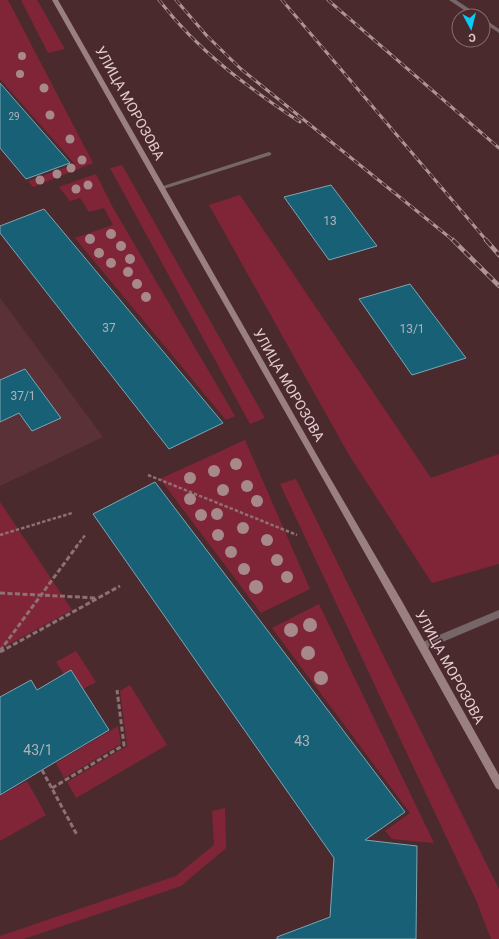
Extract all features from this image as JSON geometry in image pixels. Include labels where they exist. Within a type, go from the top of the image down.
[{"type":"main road","name":"УЛИЦА МОРОЗОВА","points":[[55,0],[423,646],[499,785]]},
{"type":"street","points":[[452,0],[464,8]]},
{"type":"street","points":[[162,188],[269,154]]},
{"type":"street","points":[[423,646],[499,614]]},
{"type":"path","points":[[148,475],[297,534]]},
{"type":"path","points":[[0,535],[72,513]]},
{"type":"path","points":[[0,651],[86,534]]},
{"type":"path","points":[[0,651],[120,586]]},
{"type":"path","points":[[0,593],[98,598]]},
{"type":"path","points":[[52,788],[124,746],[117,690]]},
{"type":"path","points":[[42,770],[77,835]]},
{"type":"shaded area","points":[[0,0],[8,0],[93,163],[33,187],[28,181],[75,164],[0,79]]},
{"type":"shaded area","points":[[21,0],[37,0],[65,49],[48,53]]},
{"type":"shaded area","points":[[122,165],[265,418],[250,424],[110,168]]},
{"type":"shaded area","points":[[96,174],[112,206],[235,416],[226,420],[75,238],[113,225],[104,208],[89,212],[80,198],[70,201],[59,187]]},
{"type":"shaded area","points":[[240,195],[431,478],[499,454],[499,564],[432,583],[349,455],[209,205]]},
{"type":"shaded area","points":[[0,298],[103,437],[0,486]]},
{"type":"shaded area","points":[[245,440],[310,589],[261,613],[160,479]]},
{"type":"shaded area","points":[[296,479],[499,889],[499,939],[491,939],[476,900],[280,484]]},
{"type":"shaded area","points":[[0,502],[72,610],[0,649]]},
{"type":"shaded area","points":[[319,604],[434,843],[392,839],[385,831],[410,813],[272,628]]},
{"type":"shaded area","points":[[76,651],[96,682],[83,689],[71,670],[64,674],[56,662]]},
{"type":"shaded area","points":[[130,685],[167,745],[76,798],[67,782],[127,746],[120,691]]},
{"type":"shaded area","points":[[118,726],[121,744],[64,778],[56,763]]},
{"type":"shaded area","points":[[27,781],[46,815],[0,841],[0,796]]},
{"type":"shaded area","points":[[225,808],[226,848],[181,886],[24,939],[0,939],[0,936],[176,876],[214,845],[212,811]]},
{"type":"building","points":[[0,83],[70,163],[26,179],[0,148]]},
{"type":"building","points":[[331,185],[377,246],[329,260],[284,197]]},
{"type":"building","points":[[44,209],[223,423],[169,449],[0,233],[0,226]]},
{"type":"building","points":[[410,284],[466,358],[412,375],[359,299]]},
{"type":"building","points":[[25,369],[61,418],[32,431],[19,413],[0,422],[0,380]]},
{"type":"building","points":[[155,482],[405,812],[365,840],[417,846],[416,939],[277,939],[277,937],[330,917],[334,858],[93,514]]},
{"type":"building","points":[[71,670],[109,730],[0,795],[0,697],[31,680],[37,690]]},
{"type":"railway","points":[[159,0],[190,36],[224,67],[300,122]]},
{"type":"railway","points":[[176,0],[207,36],[241,69],[454,241]]},
{"type":"railway","points":[[282,0],[487,241]]},
{"type":"railway","points":[[328,0],[499,148]]},
{"type":"railway","points":[[486,240],[499,255]]},
{"type":"railway","points":[[454,241],[499,286]]}]
